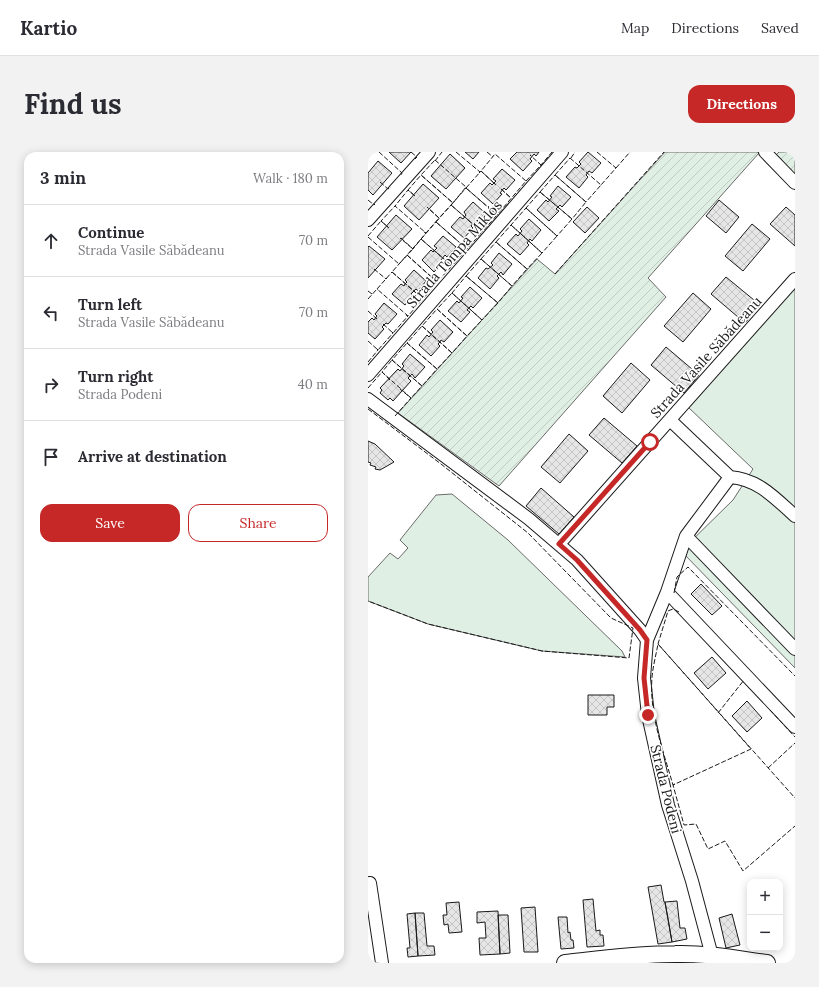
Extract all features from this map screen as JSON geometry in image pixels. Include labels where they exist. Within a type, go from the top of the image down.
[{"type":"main road","points":[[564,963],[676,954],[712,956],[768,963]]},
{"type":"street","points":[[368,220],[429,152]]},
{"type":"street","name":"Strada Tompa Miklós","points":[[368,375],[562,152]]},
{"type":"street","points":[[768,153],[795,183]]},
{"type":"street","name":"Strada Vasile Săbădeanu","points":[[559,544],[795,279]]},
{"type":"street","points":[[368,399],[529,519],[559,544],[577,560],[640,630],[647,640]]},
{"type":"street","points":[[670,420],[730,477],[741,478],[766,490],[795,516]]},
{"type":"street","name":"Strada Podeni","points":[[712,956],[692,881],[668,805],[648,715],[644,678],[647,640],[667,592],[686,536],[730,477]]},
{"type":"street","points":[[686,536],[795,649]]},
{"type":"street","points":[[667,592],[795,727]]},
{"type":"street","points":[[370,883],[382,963]]},
{"type":"green space","points":[[665,152],[759,153],[648,278],[666,297],[499,486],[398,413],[537,259],[555,274]]},
{"type":"green space","points":[[779,152],[795,152],[795,177],[775,156]]},
{"type":"green space","points":[[795,284],[795,668],[681,551],[733,500],[753,469],[687,406]]},
{"type":"green space","points":[[452,494],[508,540],[622,651],[625,657],[542,651],[428,624],[368,601],[368,577],[390,553],[398,559],[408,548],[400,540],[436,495]]},
{"type":"building","points":[[389,152],[411,152],[401,163]]},
{"type":"building","points":[[465,152],[479,152],[473,159]]},
{"type":"building","points":[[517,152],[539,152],[536,156],[534,154],[530,159],[532,161],[523,171],[510,159]]},
{"type":"building","points":[[588,152],[601,163],[592,173],[589,171],[586,175],[588,177],[579,188],[566,177],[575,167],[577,168],[581,164],[579,162]]},
{"type":"building","points":[[450,154],[465,168],[446,189],[431,176]]},
{"type":"building","points":[[378,161],[392,173],[373,195],[368,190],[368,173]]},
{"type":"building","points":[[502,169],[515,180],[506,190],[504,188],[500,193],[502,194],[493,204],[481,193],[490,183],[492,185],[496,181],[493,179]]},
{"type":"building","points":[[423,184],[439,198],[419,220],[404,206]]},
{"type":"building","points":[[558,186],[571,197],[562,207],[560,205],[556,209],[559,211],[549,221],[537,210],[546,200],[548,202],[552,197],[550,196]]},
{"type":"building","points":[[719,200],[739,217],[726,233],[706,216]]},
{"type":"building","points":[[473,202],[485,213],[477,223],[475,221],[471,226],[473,228],[464,238],[451,227],[460,217],[463,219],[466,215],[464,212]]},
{"type":"building","points":[[587,207],[599,218],[585,233],[573,222]]},
{"type":"building","points":[[786,207],[795,215],[795,246],[770,224]]},
{"type":"building","points":[[396,215],[412,229],[392,250],[377,237]]},
{"type":"building","points":[[529,219],[541,230],[532,241],[530,239],[527,243],[529,245],[520,255],[507,244],[516,234],[518,236],[522,231],[520,229]]},
{"type":"building","points":[[752,224],[770,239],[743,271],[725,256]]},
{"type":"building","points":[[443,236],[456,247],[447,257],[445,255],[441,260],[443,262],[434,272],[422,260],[431,250],[433,252],[437,248],[434,246]]},
{"type":"building","points":[[369,246],[385,259],[368,278],[368,247]]},
{"type":"building","points":[[499,253],[512,264],[503,275],[501,272],[497,276],[499,278],[490,289],[478,278],[486,268],[488,269],[493,265],[491,263]]},
{"type":"building","points":[[414,270],[426,281],[418,291],[416,289],[411,294],[413,295],[405,305],[392,294],[401,284],[404,286],[407,282],[405,280]]},
{"type":"building","points":[[726,277],[760,305],[745,323],[711,294]]},
{"type":"building","points":[[470,287],[482,298],[473,308],[471,306],[467,310],[470,312],[461,322],[448,311],[457,301],[459,303],[463,298],[461,297]]},
{"type":"building","points":[[693,293],[711,309],[683,342],[664,326]]},
{"type":"building","points":[[384,303],[397,314],[388,324],[386,323],[382,327],[384,329],[375,339],[368,333],[368,322],[372,318],[374,320],[377,316],[375,314]]},
{"type":"building","points":[[440,320],[453,332],[444,342],[441,340],[438,344],[440,346],[431,356],[419,345],[427,335],[429,337],[433,332],[431,330]]},
{"type":"building","points":[[666,347],[699,375],[684,393],[651,365]]},
{"type":"building","points":[[410,354],[425,367],[415,378],[412,374],[408,378],[411,381],[393,401],[390,398],[388,400],[380,393],[382,390],[380,388],[398,369],[400,371],[404,366],[402,364]]},
{"type":"building","points":[[631,363],[650,380],[622,413],[603,396]]},
{"type":"building","points":[[604,418],[637,446],[622,463],[589,435]]},
{"type":"building","points":[[569,434],[588,451],[560,483],[541,467]]},
{"type":"building","points":[[368,441],[375,444],[394,462],[380,470],[375,469],[376,467],[370,465],[371,463],[368,462]]},
{"type":"building","points":[[541,488],[574,517],[559,534],[526,506]]},
{"type":"building","points":[[701,584],[722,606],[712,615],[691,594]]},
{"type":"building","points":[[712,657],[726,673],[708,689],[694,673]]},
{"type":"building","points":[[588,695],[614,695],[614,707],[607,707],[607,715],[588,715]]},
{"type":"building","points":[[747,701],[762,718],[747,732],[732,716]]},
{"type":"building","points":[[661,885],[672,942],[658,944],[648,887]]},
{"type":"building","points":[[593,899],[596,931],[600,930],[600,935],[603,935],[604,946],[587,947],[583,900]]},
{"type":"building","points":[[677,901],[680,928],[685,928],[687,939],[672,942],[665,902]]},
{"type":"building","points":[[459,902],[462,932],[449,933],[448,924],[444,925],[443,915],[447,915],[446,903]]},
{"type":"building","points":[[535,907],[538,952],[524,952],[521,908]]},
{"type":"building","points":[[498,911],[500,954],[480,955],[479,938],[486,938],[485,922],[477,923],[477,912]]},
{"type":"building","points":[[415,913],[424,913],[427,946],[434,946],[435,955],[418,956]]},
{"type":"building","points":[[415,913],[418,956],[408,957],[407,948],[410,948],[407,914]]},
{"type":"building","points":[[732,914],[740,945],[726,948],[719,918]]},
{"type":"building","points":[[498,915],[508,915],[510,953],[500,954]]},
{"type":"building","points":[[558,917],[567,917],[568,933],[570,932],[574,948],[561,949]]},
{"type":"fence","points":[[379,152],[402,173],[401,175]]},
{"type":"fence","points":[[411,152],[417,157],[415,159]]},
{"type":"fence","points":[[435,161],[442,152]]},
{"type":"fence","points":[[456,152],[480,172],[479,173]]},
{"type":"fence","points":[[487,152],[493,157]]},
{"type":"fence","points":[[540,164],[541,165],[552,152]]},
{"type":"fence","points":[[571,158],[575,152]]},
{"type":"fence","points":[[597,152],[616,168],[601,185]]},
{"type":"fence","points":[[616,168],[630,152]]},
{"type":"fence","points":[[555,274],[664,152]]},
{"type":"fence","points":[[495,184],[481,171],[495,154],[526,181],[497,215],[466,188],[481,171],[496,185]]},
{"type":"fence","points":[[526,181],[541,165],[530,155]]},
{"type":"fence","points":[[570,158],[601,185],[586,202],[555,175],[570,158]]},
{"type":"fence","points":[[435,160],[466,187],[453,203],[421,175],[435,160]]},
{"type":"fence","points":[[414,195],[408,190],[421,175],[453,203],[439,218],[428,208]]},
{"type":"fence","points":[[555,175],[586,202],[572,219],[540,192],[555,175]]},
{"type":"fence","points":[[380,182],[388,189],[391,187]]},
{"type":"fence","points":[[466,188],[497,215],[482,232],[451,205],[466,188]]},
{"type":"fence","points":[[501,189],[511,198]]},
{"type":"fence","points":[[501,189],[511,198]]},
{"type":"fence","points":[[415,196],[408,190],[395,206],[426,233],[439,218],[427,207]]},
{"type":"fence","points":[[540,192],[572,219],[557,236],[526,208],[540,192]]},
{"type":"fence","points":[[368,200],[374,205],[375,204]]},
{"type":"fence","points":[[451,205],[482,232],[467,249],[436,222],[451,205]]},
{"type":"fence","points":[[388,227],[381,221],[395,206]]},
{"type":"fence","points":[[526,208],[557,236],[542,253],[511,225],[526,208]]},
{"type":"fence","points":[[368,236],[381,221],[389,228]]},
{"type":"fence","points":[[436,222],[467,249],[452,266],[421,239],[436,222]]},
{"type":"fence","points":[[511,225],[542,253],[527,269],[496,242],[511,225]]},
{"type":"fence","points":[[401,238],[413,249],[426,233],[424,232]]},
{"type":"fence","points":[[368,237],[399,264],[413,249],[400,238]]},
{"type":"fence","points":[[421,239],[452,266],[437,282],[407,255],[421,239]]},
{"type":"fence","points":[[496,242],[527,269],[512,286],[481,259],[496,242]]},
{"type":"fence","points":[[407,255],[437,282],[423,299],[392,272],[407,255]]},
{"type":"fence","points":[[481,259],[512,286],[498,303],[466,276],[481,259]]},
{"type":"fence","points":[[374,269],[386,279],[387,278]]},
{"type":"fence","points":[[392,272],[423,299],[408,316],[377,289],[392,272]]},
{"type":"fence","points":[[466,276],[498,303],[482,320],[452,293],[466,276]]},
{"type":"fence","points":[[368,299],[377,289],[378,290]]},
{"type":"fence","points":[[368,291],[372,294],[373,293]]},
{"type":"fence","points":[[452,293],[482,320],[467,336],[437,309],[452,293]]},
{"type":"fence","points":[[437,309],[467,336],[452,353],[422,326],[437,309]]},
{"type":"fence","points":[[368,311],[377,319]]},
{"type":"fence","points":[[383,324],[393,333],[408,316],[406,315]]},
{"type":"fence","points":[[422,326],[452,353],[437,369],[407,343],[422,326]]},
{"type":"fence","points":[[368,341],[378,350],[393,333],[392,332]]},
{"type":"fence","points":[[407,343],[437,369],[422,386],[392,360],[407,343]]},
{"type":"fence","points":[[368,362],[378,350],[377,349]]},
{"type":"fence","points":[[392,360],[422,386],[411,398],[382,372],[392,360]]},
{"type":"fence","points":[[368,388],[382,372],[390,380]]},
{"type":"fence","points":[[395,416],[411,398],[400,389]]},
{"type":"fence","points":[[368,409],[441,464],[528,533],[611,618],[633,628],[629,658],[542,651],[428,624],[368,601]]},
{"type":"fence","points":[[674,593],[677,577],[688,567],[795,676]]},
{"type":"fence","points":[[679,612],[673,609],[668,611],[658,644],[795,798]]},
{"type":"fence","points":[[658,644],[751,749],[673,785],[661,745],[653,705],[652,677],[658,644]]},
{"type":"fence","points":[[718,713],[744,680]]},
{"type":"fence","points":[[770,710],[795,737]]},
{"type":"fence","points":[[768,768],[795,743]]},
{"type":"fence","points":[[675,784],[673,785],[684,825],[696,824],[708,849],[725,841],[743,871],[795,826]]},
{"type":"route","points":[[648,715],[644,678],[647,640],[640,630],[577,560],[559,544],[650,442]]}]
